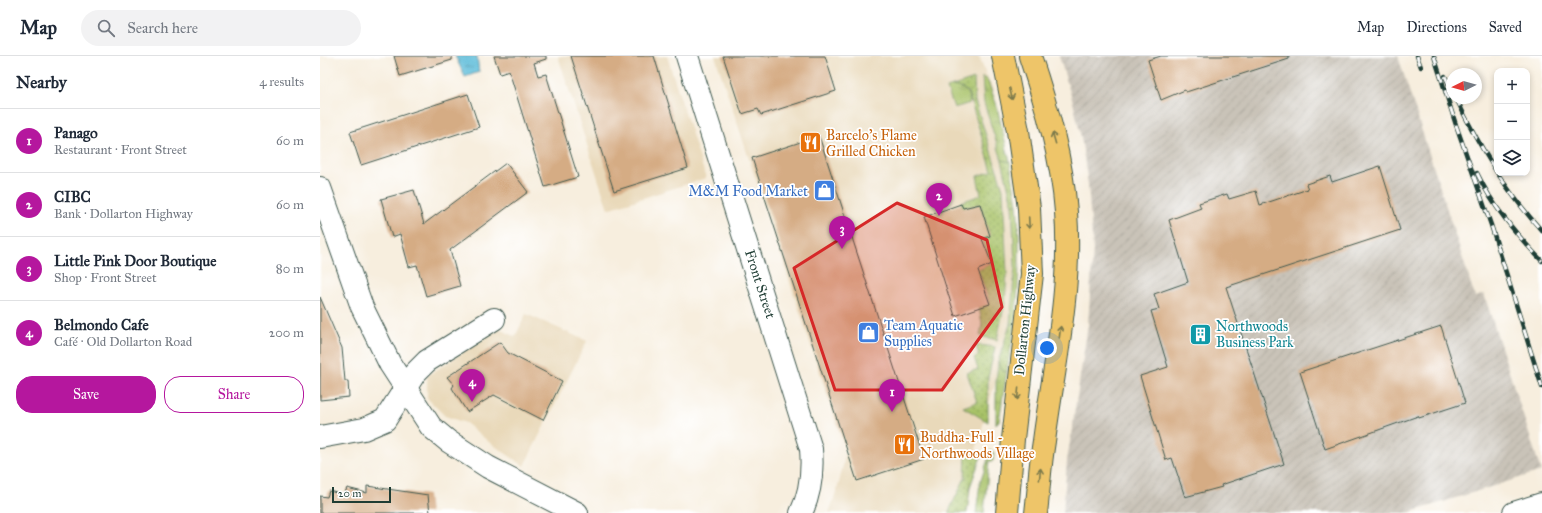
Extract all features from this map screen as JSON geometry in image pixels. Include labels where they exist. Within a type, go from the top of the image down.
[{"type":"main road","name":"Dollarton Highway","points":[[1002,56],[1019,138],[1029,208],[1032,274],[1013,439],[1007,513]]},
{"type":"main road","points":[[1030,56],[1056,145],[1062,176],[1066,213],[1067,279],[1044,442],[1036,513]]},
{"type":"street","name":"Front Street","points":[[687,56],[812,449],[811,483],[807,501],[801,513]]},
{"type":"street","points":[[320,188],[362,307],[390,364],[431,427],[448,441],[499,473],[577,513]]},
{"type":"street","points":[[320,437],[364,429],[385,420],[415,373],[427,361],[494,319]]},
{"type":"street","points":[[1514,513],[1542,504]]},
{"type":"highlighted area","points":[[897,203],[987,240],[1002,307],[942,390],[835,390],[794,268]]},
{"type":"shaded area","points":[[558,56],[667,56],[706,178],[608,209]]},
{"type":"shaded area","points":[[715,56],[979,56],[992,88],[1018,217],[1009,334],[975,453],[968,513],[829,513],[839,483],[846,452]]},
{"type":"shaded area","points":[[1059,56],[1398,56],[1475,297],[1484,294],[1541,471],[1408,513],[1063,513],[1067,461],[1088,325],[1093,249],[1088,184],[1081,137],[1073,102]]},
{"type":"shaded area","points":[[526,314],[587,341],[524,466],[489,442],[466,423],[445,416],[427,398],[427,376],[499,328],[515,337]]},
{"type":"green space","points":[[982,77],[987,79],[996,103],[1010,162],[1002,160],[984,103]]},
{"type":"green space","points":[[974,79],[975,101],[1003,189],[1007,274],[1005,302],[997,340],[980,336],[982,323],[979,308],[990,303],[978,270],[992,264],[982,239],[990,236],[980,204],[963,208],[961,202],[981,195],[977,176],[992,171],[968,92],[962,88],[953,86]]},
{"type":"green space","points":[[953,86],[965,91],[970,103],[954,108],[947,88]]},
{"type":"green space","points":[[1002,160],[1010,162],[1017,204],[1012,204]]},
{"type":"green space","points":[[1012,204],[1017,204],[1019,234],[1015,324],[1010,324],[1015,266]]},
{"type":"green space","points":[[1010,324],[1015,324],[1007,371],[1004,372],[998,362]]},
{"type":"green space","points":[[976,346],[995,347],[988,378],[988,422],[963,407],[977,402],[967,373],[978,369],[974,358],[979,355]]},
{"type":"green space","points":[[998,362],[1004,372],[1007,371],[999,421],[996,424],[996,382]]},
{"type":"green space","points":[[991,450],[994,453],[993,461],[989,461],[984,513],[976,513],[980,483]]},
{"type":"green space","points":[[966,452],[982,454],[970,487],[967,513],[948,513],[965,478]]},
{"type":"water","points":[[455,56],[477,56],[479,72],[465,77]]},
{"type":"building","points":[[394,56],[452,56],[452,60],[400,76]]},
{"type":"building","points":[[494,56],[546,56],[546,59],[534,63],[538,76],[546,74],[578,177],[545,187],[509,71],[500,74]]},
{"type":"building","points":[[571,56],[654,56],[688,168],[614,191]]},
{"type":"building","points":[[723,56],[825,56],[836,91],[761,115],[758,109],[742,114]]},
{"type":"building","points":[[1161,56],[1289,56],[1289,59],[1186,92],[1185,90],[1161,100],[1148,60]]},
{"type":"building","points":[[468,94],[479,127],[361,165],[350,132]]},
{"type":"building","points":[[819,136],[924,459],[857,481],[752,158]]},
{"type":"building","points":[[506,163],[528,192],[450,250],[460,286],[426,296],[417,265],[409,267],[400,234],[392,237],[381,199],[414,190],[424,224]]},
{"type":"building","name":"Northwoods Business Park","points":[[1380,166],[1400,230],[1226,287],[1284,464],[1221,485],[1222,487],[1185,497],[1172,458],[1166,460],[1140,376],[1168,367],[1151,311],[1159,309],[1154,294],[1188,282],[1169,220],[1201,208],[1199,203],[1227,194],[1229,199],[1256,191],[1260,205],[1308,189],[1306,184],[1330,176],[1332,182]]},
{"type":"building","points":[[961,204],[963,208],[980,204],[990,236],[982,239],[992,264],[978,270],[990,304],[955,316],[924,217]]},
{"type":"building","points":[[320,297],[342,348],[345,381],[348,381],[349,397],[320,400]]},
{"type":"building","points":[[1441,326],[1465,403],[1419,418],[1418,416],[1325,449],[1300,372]]},
{"type":"building","points":[[500,342],[508,353],[562,381],[543,420],[494,395],[467,412],[452,388],[454,385],[447,377]]},
{"type":"building","points":[[367,486],[428,495],[430,513],[320,513],[320,496],[327,497],[329,491],[344,495],[347,488],[367,493]]},
{"type":"railway","points":[[1417,56],[1421,67]]},
{"type":"railway","points":[[1434,56],[1456,125],[1491,225],[1542,387]]},
{"type":"railway","points":[[1459,104],[1474,134],[1494,168],[1516,200],[1542,231]]},
{"type":"railway","points":[[1477,173],[1490,197],[1506,220],[1542,261]]},
{"type":"place","name":"Barcelo's Flame Grilled Chicken","points":[[810,143]]},
{"type":"place","name":"M&M Food Market","points":[[824,191]]},
{"type":"place","name":"CIBC","points":[[939,216]]},
{"type":"place","name":"Little Pink Door Boutique","points":[[842,249]]},
{"type":"place","name":"Team Aquatic Supplies","points":[[868,333]]},
{"type":"place","name":"Northwoods Business Park","points":[[1200,334]]},
{"type":"place","name":"Belmondo Cafe","points":[[472,402]]},
{"type":"place","name":"Panago","points":[[892,412]]},
{"type":"place","name":"Buddha-Full - Northwoods Village","points":[[904,445]]}]
